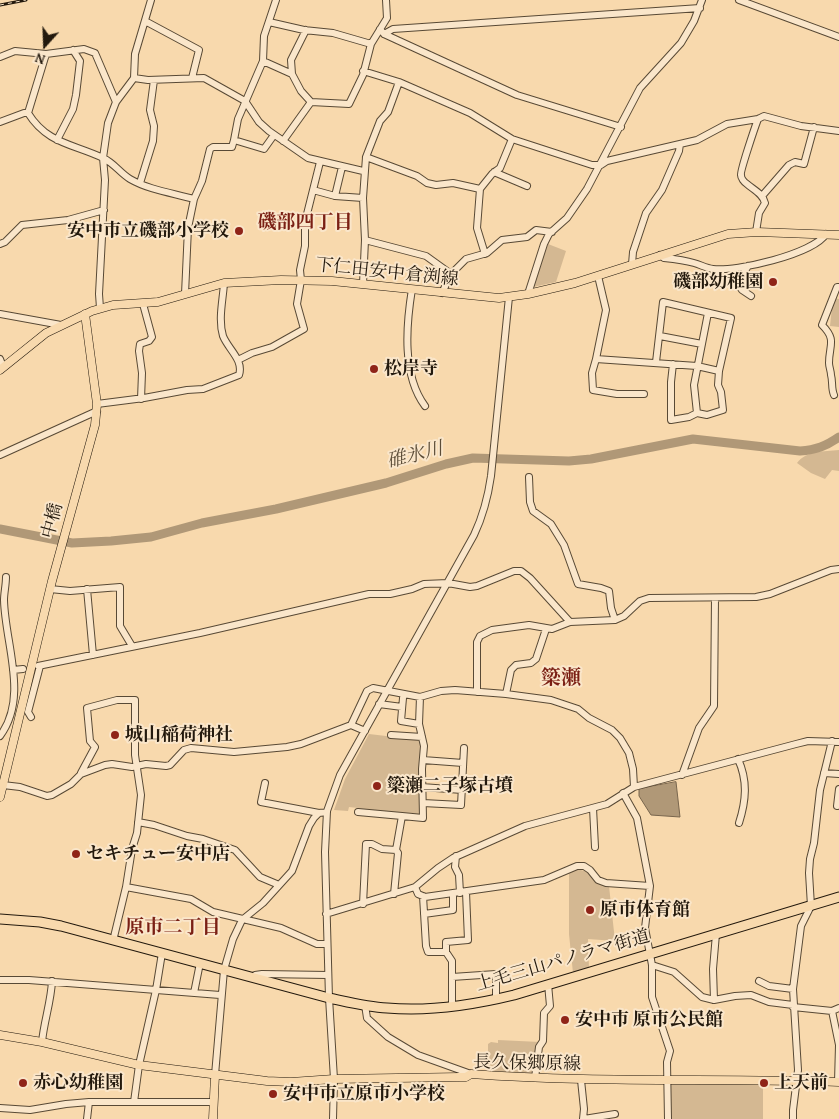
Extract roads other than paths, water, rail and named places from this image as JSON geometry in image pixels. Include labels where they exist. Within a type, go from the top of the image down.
[{"type":"highway","name":"上毛三山パノラマ街道","points":[[0,919],[40,922],[329,998],[365,1005],[402,1009],[452,1006],[496,999],[839,897]]},
{"type":"main road","name":"下仁田安中倉渕線","points":[[1,366],[46,333],[100,308],[158,302],[224,283],[301,280],[363,284],[491,298],[509,297],[598,276],[728,234],[756,232],[839,235]]},
{"type":"main road","points":[[85,314],[97,408]]},
{"type":"main road","name":"中橋","points":[[51,585],[95,426],[97,408]]},
{"type":"main road","points":[[0,796],[3,774],[51,585]]},
{"type":"main road","name":"長久保郷原線","points":[[0,1035],[42,1042],[139,1065],[291,1082],[334,1079],[460,1078],[471,1074],[581,1080],[798,1080],[838,1082]]},
{"type":"main road","points":[[213,1119],[215,1075]]},
{"type":"street","points":[[100,308],[99,294],[104,210],[103,158],[108,123],[116,102],[134,78],[135,54],[151,0]]},
{"type":"street","points":[[185,294],[188,228],[194,199],[202,181],[210,149],[213,147],[232,146],[238,119],[260,71],[263,61],[264,36],[276,0]]},
{"type":"street","points":[[306,30],[291,60],[292,74],[301,91],[310,102],[349,104],[363,71],[371,44],[382,31],[387,18],[386,0]]},
{"type":"street","points":[[528,294],[544,244],[552,232],[567,218],[587,189],[640,88],[681,43],[700,8],[702,0]]},
{"type":"street","points":[[739,0],[839,37]]},
{"type":"street","points":[[382,31],[700,8]]},
{"type":"street","points":[[145,21],[200,50],[192,78]]},
{"type":"street","points":[[268,22],[306,30],[333,33],[371,44]]},
{"type":"street","points":[[382,31],[517,95],[621,127]]},
{"type":"street","points":[[0,57],[16,51],[46,54],[84,49],[95,53],[116,102]]},
{"type":"street","points":[[57,140],[73,109],[76,95],[80,61],[73,50]]},
{"type":"street","points":[[28,113],[46,54]]},
{"type":"street","points":[[263,61],[292,74]]},
{"type":"street","points":[[363,71],[399,82],[470,113],[512,139],[592,165],[601,165],[697,140],[727,124],[758,119],[764,116],[802,126],[839,130]]},
{"type":"street","points":[[134,78],[154,80],[204,78],[209,80],[245,101],[259,122],[282,141],[308,158],[364,172]]},
{"type":"street","points":[[140,183],[153,141],[154,126],[150,110],[154,80]]},
{"type":"street","points":[[363,284],[365,240],[363,198],[366,158],[380,122],[388,112],[399,82]]},
{"type":"street","points":[[282,141],[310,102]]},
{"type":"street","points":[[28,113],[36,125],[63,144],[103,158],[129,178],[140,183],[194,199]]},
{"type":"street","points":[[0,122],[28,113]]},
{"type":"street","points":[[756,232],[759,213],[765,203],[764,198],[745,183],[741,176],[740,168],[748,151],[758,119]]},
{"type":"street","points":[[762,196],[789,165],[795,162],[804,164],[814,127]]},
{"type":"street","points":[[234,140],[264,149],[274,135]]},
{"type":"street","points":[[484,254],[477,228],[480,189],[494,172],[500,168],[512,139]]},
{"type":"street","points":[[632,264],[633,252],[646,213],[662,190],[679,151],[680,144]]},
{"type":"street","points":[[366,158],[417,176],[427,183],[436,185],[453,183],[480,189]]},
{"type":"street","points":[[238,360],[252,353],[272,347],[304,329],[297,304],[301,280],[300,270],[305,246],[305,222],[320,162]]},
{"type":"street","points":[[335,196],[342,167]]},
{"type":"street","points":[[494,172],[527,186]]},
{"type":"street","points":[[313,190],[335,196],[363,198]]},
{"type":"street","points":[[0,244],[5,242],[22,225],[68,220],[104,210]]},
{"type":"street","points":[[442,293],[451,274],[466,259],[484,254],[502,240],[526,237],[536,230],[552,232]]},
{"type":"street","points":[[660,255],[664,258],[713,269],[748,266],[804,250],[826,234]]},
{"type":"street","points":[[365,240],[426,256],[451,274]]},
{"type":"street","points":[[748,266],[737,283],[742,290],[751,296]]},
{"type":"street","points":[[598,276],[606,310],[592,373],[592,390],[617,394],[644,394]]},
{"type":"street","points":[[0,455],[97,408],[187,390],[203,389],[239,375],[238,360],[224,337],[221,323],[224,283]]},
{"type":"street","points":[[834,395],[831,389],[832,377],[829,364],[832,341],[828,331],[822,325],[831,299],[837,287],[839,287]]},
{"type":"street","points":[[412,289],[408,317],[408,348],[412,380],[418,396],[425,406]]},
{"type":"street","points":[[333,1119],[334,1079],[324,852],[327,812],[340,775],[474,535],[488,498],[509,297]]},
{"type":"street","points":[[656,362],[663,302],[731,318],[719,371],[718,385],[721,392],[722,410],[707,415],[697,413],[689,417],[671,420],[673,364]]},
{"type":"street","points":[[141,399],[140,344],[149,341],[152,337],[143,304]]},
{"type":"street","points":[[697,413],[694,385],[708,313]]},
{"type":"street","points":[[0,314],[61,325]]},
{"type":"street","points":[[660,336],[702,344]]},
{"type":"street","points":[[596,359],[656,362],[697,366],[719,371]]},
{"type":"street","points":[[529,477],[530,502],[533,511],[550,524],[564,545],[578,584],[609,591],[615,620]]},
{"type":"street","points":[[477,692],[477,642],[480,636],[492,630],[529,625],[552,629],[570,622],[615,620],[624,616],[640,601],[649,598],[756,597],[770,594],[831,570],[839,569]]},
{"type":"street","points":[[0,736],[8,722],[28,712],[39,666],[325,605],[341,599],[369,594],[390,594],[424,584],[448,583],[470,587],[477,586],[514,571],[521,571],[530,578],[570,622]]},
{"type":"street","points":[[6,577],[4,600],[15,690],[22,714]]},
{"type":"street","points":[[51,585],[70,591],[120,586],[120,626],[132,646]]},
{"type":"street","points":[[87,590],[93,655]]},
{"type":"street","points":[[682,775],[699,728],[714,706],[715,598]]},
{"type":"street","points":[[506,694],[512,670],[516,665],[531,663],[536,659],[546,629]]},
{"type":"street","points":[[13,670],[23,669]]},
{"type":"street","points":[[81,774],[112,764],[136,766],[170,765],[184,750],[190,748],[234,752],[301,744],[351,725],[367,691],[373,688],[420,697],[441,691],[506,694],[551,700],[578,709],[589,718],[612,730],[620,738],[629,753],[634,787]]},
{"type":"street","points":[[358,812],[423,818],[424,746],[419,724],[420,697]]},
{"type":"street","points":[[403,698],[401,721],[419,724]]},
{"type":"street","points":[[3,785],[20,787],[52,796],[81,774],[94,747],[90,741],[87,708],[117,700],[135,700],[134,755],[141,795],[126,887],[113,940]]},
{"type":"street","points":[[379,704],[402,707]]},
{"type":"street","points":[[351,725],[364,731]]},
{"type":"street","points":[[391,735],[422,737]]},
{"type":"street","points":[[326,914],[415,887],[456,856],[524,826],[607,804],[634,787],[808,741],[835,741],[820,790],[809,873],[811,906],[801,926],[793,989],[798,1070],[793,1119]]},
{"type":"street","points":[[423,803],[461,805],[464,748]]},
{"type":"street","points":[[738,759],[744,774],[744,807],[739,823]]},
{"type":"street","points":[[423,760],[463,763]]},
{"type":"street","points":[[824,773],[839,774]]},
{"type":"street","points":[[265,783],[262,802],[319,813],[327,812]]},
{"type":"street","points":[[422,787],[462,790]]},
{"type":"street","points":[[837,806],[839,789]]},
{"type":"street","points":[[624,793],[637,818],[650,886],[645,928],[652,966],[650,975],[652,997],[670,1051],[668,1062],[668,1119]]},
{"type":"street","points":[[593,808],[595,847]]},
{"type":"street","points":[[215,1075],[220,996],[224,970],[233,939],[242,920],[263,903],[292,871],[309,826],[319,813]]},
{"type":"street","points":[[394,894],[398,853],[396,850],[402,816]]},
{"type":"street","points":[[138,822],[203,839],[235,850],[260,876],[279,885]]},
{"type":"street","points":[[363,904],[366,844],[372,844],[382,849],[396,850]]},
{"type":"street","points":[[452,1006],[452,961],[446,952],[446,942],[468,940],[459,892],[459,875],[455,867],[456,856]]},
{"type":"street","points":[[415,887],[418,894],[423,896],[459,892],[544,880],[577,866],[584,866],[598,880],[606,884],[650,886]]},
{"type":"street","points":[[126,887],[191,899],[213,912],[281,928],[317,944],[327,944]]},
{"type":"street","points":[[424,914],[453,910],[459,892]]},
{"type":"street","points":[[423,896],[428,952],[446,952]]},
{"type":"street","points":[[714,1000],[713,969],[716,934]]},
{"type":"street","points":[[134,1102],[139,1065],[156,990],[162,953]]},
{"type":"street","points":[[194,993],[200,963]]},
{"type":"street","points":[[652,966],[674,972],[702,997],[714,1000],[751,995],[769,1002],[793,1006],[832,1011],[839,1008]]},
{"type":"street","points":[[255,978],[255,975],[262,974],[328,975]]},
{"type":"street","points":[[452,977],[496,974],[496,999]]},
{"type":"street","points":[[0,980],[52,982],[220,996]]},
{"type":"street","points":[[760,981],[769,986],[793,989]]},
{"type":"street","points":[[42,1042],[52,993],[52,982]]},
{"type":"street","points":[[535,1078],[539,1048],[543,1041],[544,1013],[550,1006],[548,984]]},
{"type":"street","points":[[365,1005],[367,1018],[388,1037],[418,1055],[471,1074]]},
{"type":"street","points":[[832,1011],[839,1046],[838,1082]]},
{"type":"street","points":[[581,1080],[584,1109],[583,1119],[615,1114]]},
{"type":"street","points":[[87,1119],[89,1102]]},
{"type":"street","points":[[0,1108],[30,1110],[89,1102],[214,1102]]},
{"type":"waterway","name":"碓氷川","points":[[0,529],[72,543],[151,537],[202,523],[276,509],[386,483],[446,464],[473,458],[569,461],[591,459],[693,439],[800,451],[821,447],[839,437]]},
{"type":"railway","points":[[0,5],[26,0]]},
{"type":"place","name":"安中市立磯部小学校","points":[[239,231]]},
{"type":"place","name":"磯部幼稚園","points":[[773,282]]},
{"type":"place","name":"松岸寺","points":[[374,369]]},
{"type":"place","name":"城山稲荷神社","points":[[115,735]]},
{"type":"place","name":"簗瀬二子塚古墳","points":[[377,786]]},
{"type":"place","name":"セキチュー安中店","points":[[76,854]]},
{"type":"place","name":"原市体育館","points":[[590,910]]},
{"type":"place","name":"安中市 原市公民館","points":[[565,1020]]},
{"type":"place","name":"赤心幼稚園","points":[[23,1083]]},
{"type":"place","name":"上天前","points":[[764,1083]]},
{"type":"place","name":"安中市立原市小学校","points":[[273,1094]]},
{"type":"district","name":"磯部四丁目","points":[[305,223]]},
{"type":"district","name":"簗瀬","points":[[561,679]]},
{"type":"district","name":"原市二丁目","points":[[173,928]]}]
